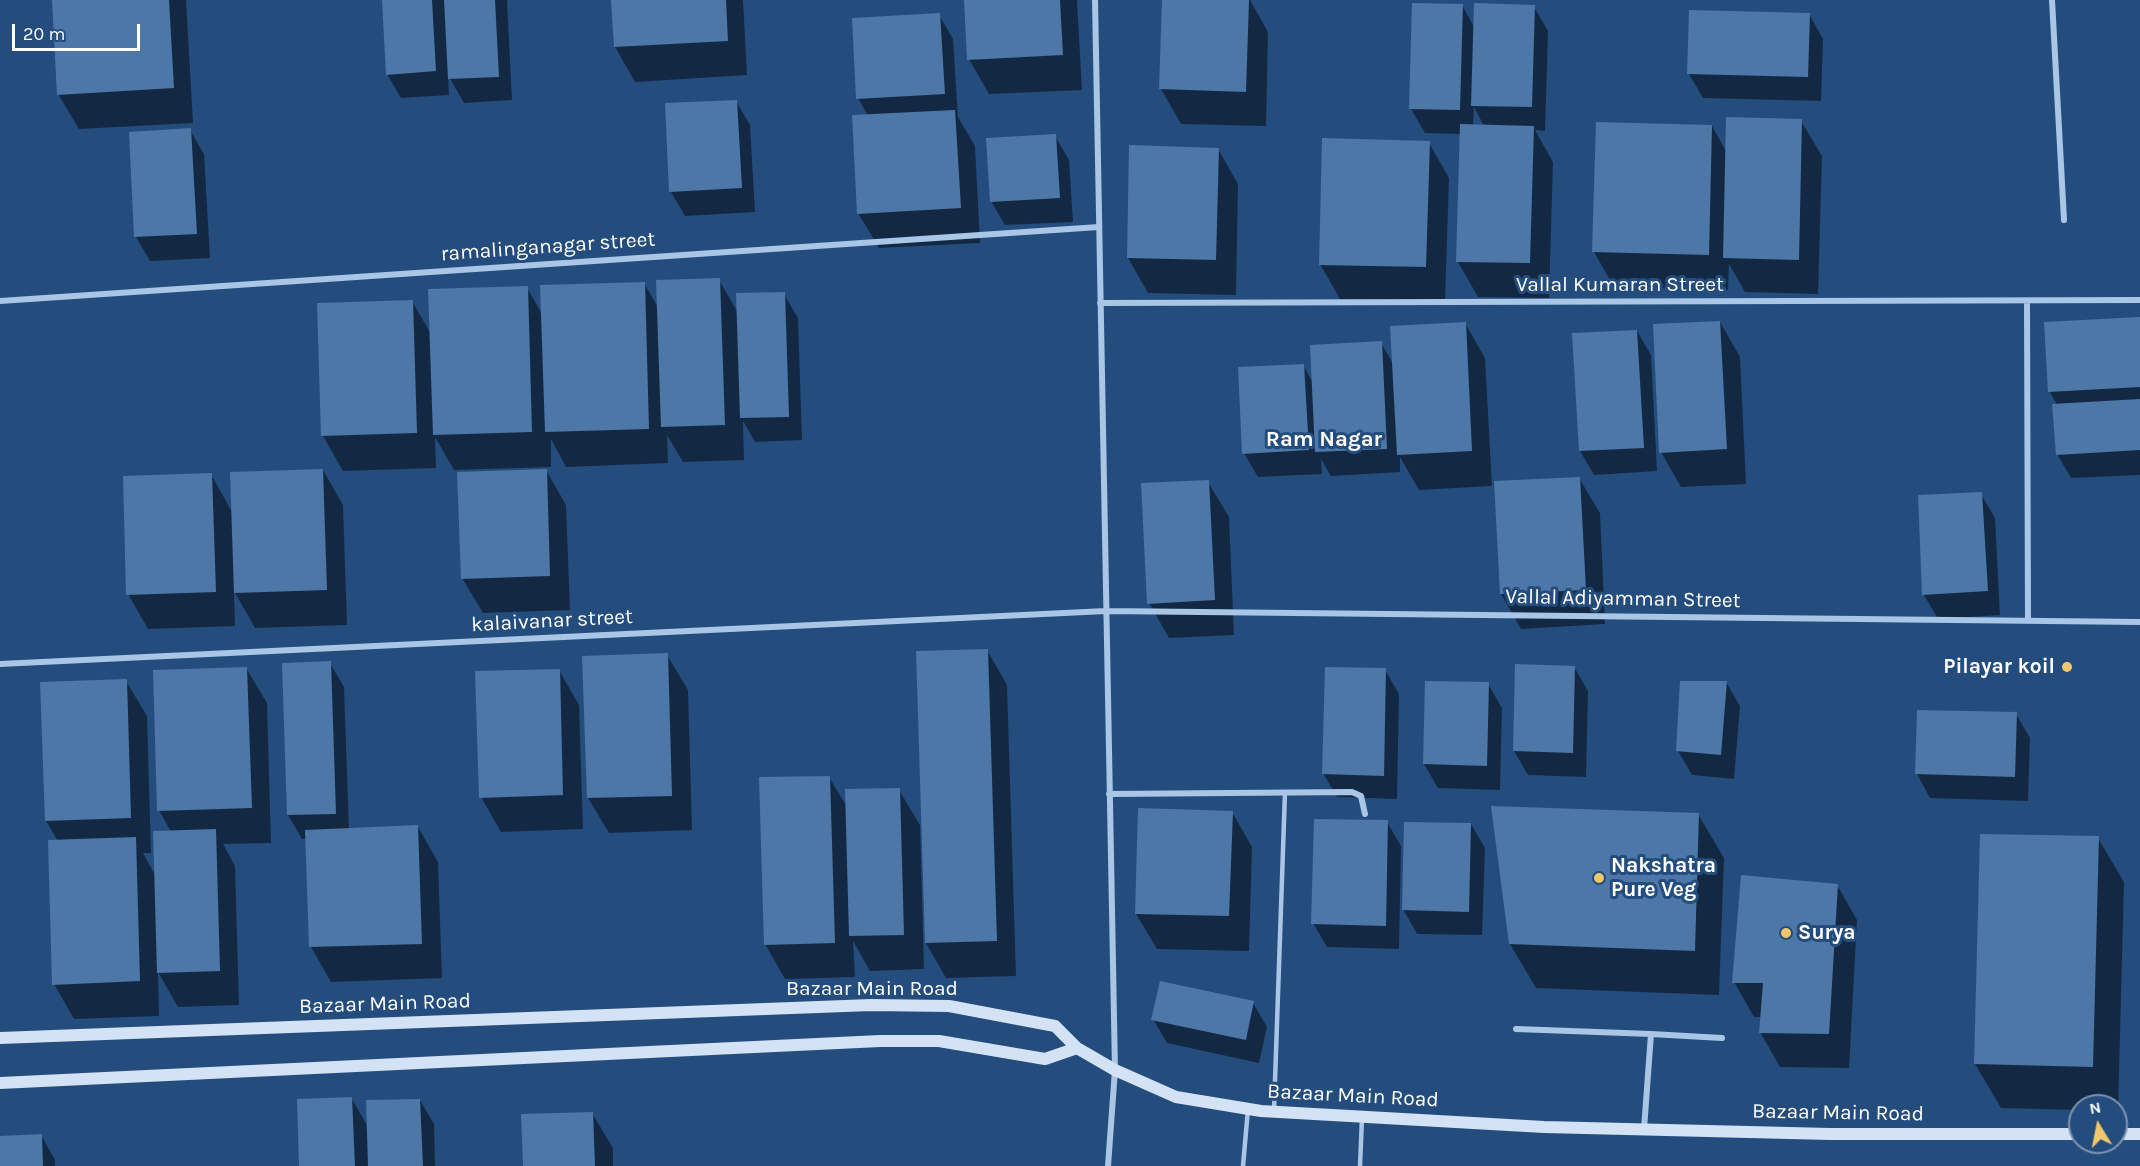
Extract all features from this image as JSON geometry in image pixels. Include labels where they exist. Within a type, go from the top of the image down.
[{"type":"main road","name":"Bazaar Main Road","points":[[0,1038],[871,1005],[949,1006],[1019,1017],[1055,1026],[1077,1048],[1115,1070],[1176,1097],[1248,1109],[1544,1127],[1830,1134],[2068,1134]]},
{"type":"main road","points":[[0,1083],[880,1041],[939,1041],[1045,1059],[1077,1048]]},
{"type":"street","points":[[1095,0],[1115,1070],[1108,1166]]},
{"type":"street","points":[[2052,0],[2064,220]]},
{"type":"street","name":"ramalinganagar street","points":[[0,301],[1099,227]]},
{"type":"street","name":"Vallal Kumaran Street","points":[[1100,303],[2140,300]]},
{"type":"street","points":[[2027,301],[2028,620]]},
{"type":"street","name":"Vallal Adiyamman Street","points":[[1106,611],[2140,622]]},
{"type":"street","name":"kalaivanar street","points":[[0,663],[1106,611]]},
{"type":"street","points":[[1109,794],[1352,792],[1361,796],[1365,814]]},
{"type":"street","points":[[1516,1029],[1722,1038]]},
{"type":"street","points":[[1644,1129],[1651,1034]]},
{"type":"lane","points":[[1274,1111],[1285,792]]},
{"type":"lane","points":[[1243,1166],[1248,1109]]},
{"type":"lane","points":[[1360,1166],[1362,1115]]},
{"type":"building","points":[[52,0],[169,0],[174,88],[57,95]]},
{"type":"building","points":[[382,0],[432,0],[436,71],[386,75]]},
{"type":"building","points":[[444,0],[495,0],[499,77],[448,79]]},
{"type":"building","points":[[611,0],[726,0],[728,41],[614,47]]},
{"type":"building","points":[[964,0],[1060,0],[1063,55],[967,60]]},
{"type":"building","points":[[1162,0],[1249,0],[1246,92],[1159,89]]},
{"type":"building","points":[[1412,3],[1463,4],[1460,110],[1409,109]]},
{"type":"building","points":[[1474,3],[1535,5],[1532,107],[1471,106]]},
{"type":"building","points":[[1689,10],[1810,13],[1808,77],[1687,74]]},
{"type":"building","points":[[940,13],[945,94],[856,99],[852,18]]},
{"type":"building","points":[[737,100],[742,188],[669,192],[665,103]]},
{"type":"building","points":[[955,110],[961,208],[857,214],[852,115]]},
{"type":"building","points":[[1726,117],[1802,119],[1799,260],[1723,258]]},
{"type":"building","points":[[1596,122],[1712,125],[1709,255],[1592,252]]},
{"type":"building","points":[[1460,124],[1534,126],[1530,263],[1456,262]]},
{"type":"building","points":[[191,128],[197,234],[134,237],[129,132]]},
{"type":"building","points":[[1056,134],[1060,198],[990,202],[986,138]]},
{"type":"building","points":[[1322,138],[1430,141],[1426,267],[1319,265]]},
{"type":"building","points":[[1129,145],[1219,148],[1216,260],[1127,258]]},
{"type":"building","points":[[720,278],[725,425],[661,427],[656,280]]},
{"type":"building","points":[[645,282],[649,429],[545,432],[540,285]]},
{"type":"building","points":[[528,286],[532,432],[433,435],[428,289]]},
{"type":"building","points":[[785,292],[789,417],[740,418],[736,293]]},
{"type":"building","points":[[413,300],[417,433],[321,436],[317,303]]},
{"type":"building","points":[[2140,317],[2140,387],[2048,392],[2044,322]]},
{"type":"building","points":[[1720,321],[1727,449],[1659,453],[1653,324]]},
{"type":"building","points":[[1466,322],[1472,451],[1397,455],[1390,326]]},
{"type":"building","points":[[1637,330],[1644,448],[1579,451],[1572,333]]},
{"type":"building","points":[[1382,341],[1387,449],[1315,452],[1310,345]]},
{"type":"building","points":[[1304,364],[1309,450],[1242,454],[1238,367]]},
{"type":"building","points":[[2140,399],[2140,450],[2056,455],[2052,404]]},
{"type":"building","points":[[323,469],[327,590],[234,593],[230,472]]},
{"type":"building","points":[[547,469],[550,576],[461,579],[457,472]]},
{"type":"building","points":[[212,473],[216,592],[126,595],[123,476]]},
{"type":"building","points":[[1580,477],[1586,590],[1500,594],[1494,481]]},
{"type":"building","points":[[1209,480],[1215,600],[1147,604],[1141,483]]},
{"type":"building","points":[[1982,492],[1988,591],[1922,595],[1918,495]]},
{"type":"building","points":[[988,649],[997,941],[925,943],[916,651]]},
{"type":"building","points":[[668,653],[672,796],[587,798],[582,656]]},
{"type":"building","points":[[331,661],[336,814],[287,815],[282,663]]},
{"type":"building","points":[[1515,664],[1575,666],[1573,753],[1513,751]]},
{"type":"building","points":[[247,667],[252,808],[157,811],[153,670]]},
{"type":"building","points":[[1325,667],[1386,668],[1384,776],[1322,774]]},
{"type":"building","points":[[560,669],[563,795],[479,798],[475,671]]},
{"type":"building","points":[[127,679],[131,818],[45,821],[40,682]]},
{"type":"building","points":[[1425,681],[1489,682],[1487,766],[1423,764]]},
{"type":"building","points":[[1680,681],[1727,681],[1721,755],[1676,751]]},
{"type":"building","points":[[1917,710],[2017,712],[2015,777],[1915,774]]},
{"type":"building","points":[[830,776],[835,943],[764,945],[759,777]]},
{"type":"building","points":[[900,788],[904,935],[849,936],[845,789]]},
{"type":"building","name":"Nakshatra Pure Veg","points":[[1491,806],[1699,813],[1695,951],[1509,944]]},
{"type":"building","points":[[1138,808],[1233,811],[1229,916],[1135,914]]},
{"type":"building","points":[[1314,819],[1388,820],[1386,926],[1311,924]]},
{"type":"building","points":[[1404,822],[1471,823],[1469,912],[1402,910]]},
{"type":"building","points":[[418,825],[422,944],[309,947],[305,830]]},
{"type":"building","points":[[216,829],[220,971],[157,973],[153,831]]},
{"type":"building","points":[[1980,834],[2099,836],[2093,1067],[1974,1064]]},
{"type":"building","points":[[136,837],[140,981],[52,985],[48,840]]},
{"type":"building","name":"Surya","points":[[1741,875],[1838,884],[1829,1034],[1759,1033],[1763,983],[1732,983]]},
{"type":"building","points":[[1160,981],[1254,1001],[1246,1040],[1151,1020]]},
{"type":"building","points":[[352,1097],[355,1166],[299,1166],[297,1099]]},
{"type":"building","points":[[420,1099],[423,1166],[368,1166],[366,1100]]},
{"type":"building","points":[[593,1112],[595,1166],[523,1166],[521,1114]]},
{"type":"building","points":[[42,1134],[43,1166],[0,1166],[0,1136]]},
{"type":"place","name":"Pilayar koil","points":[[2067,667]]},
{"type":"place","name":"Nakshatra Pure Veg","points":[[1599,878]]},
{"type":"place","name":"Surya","points":[[1786,933]]},
{"type":"district","name":"Ram Nagar","points":[[1324,440]]}]
